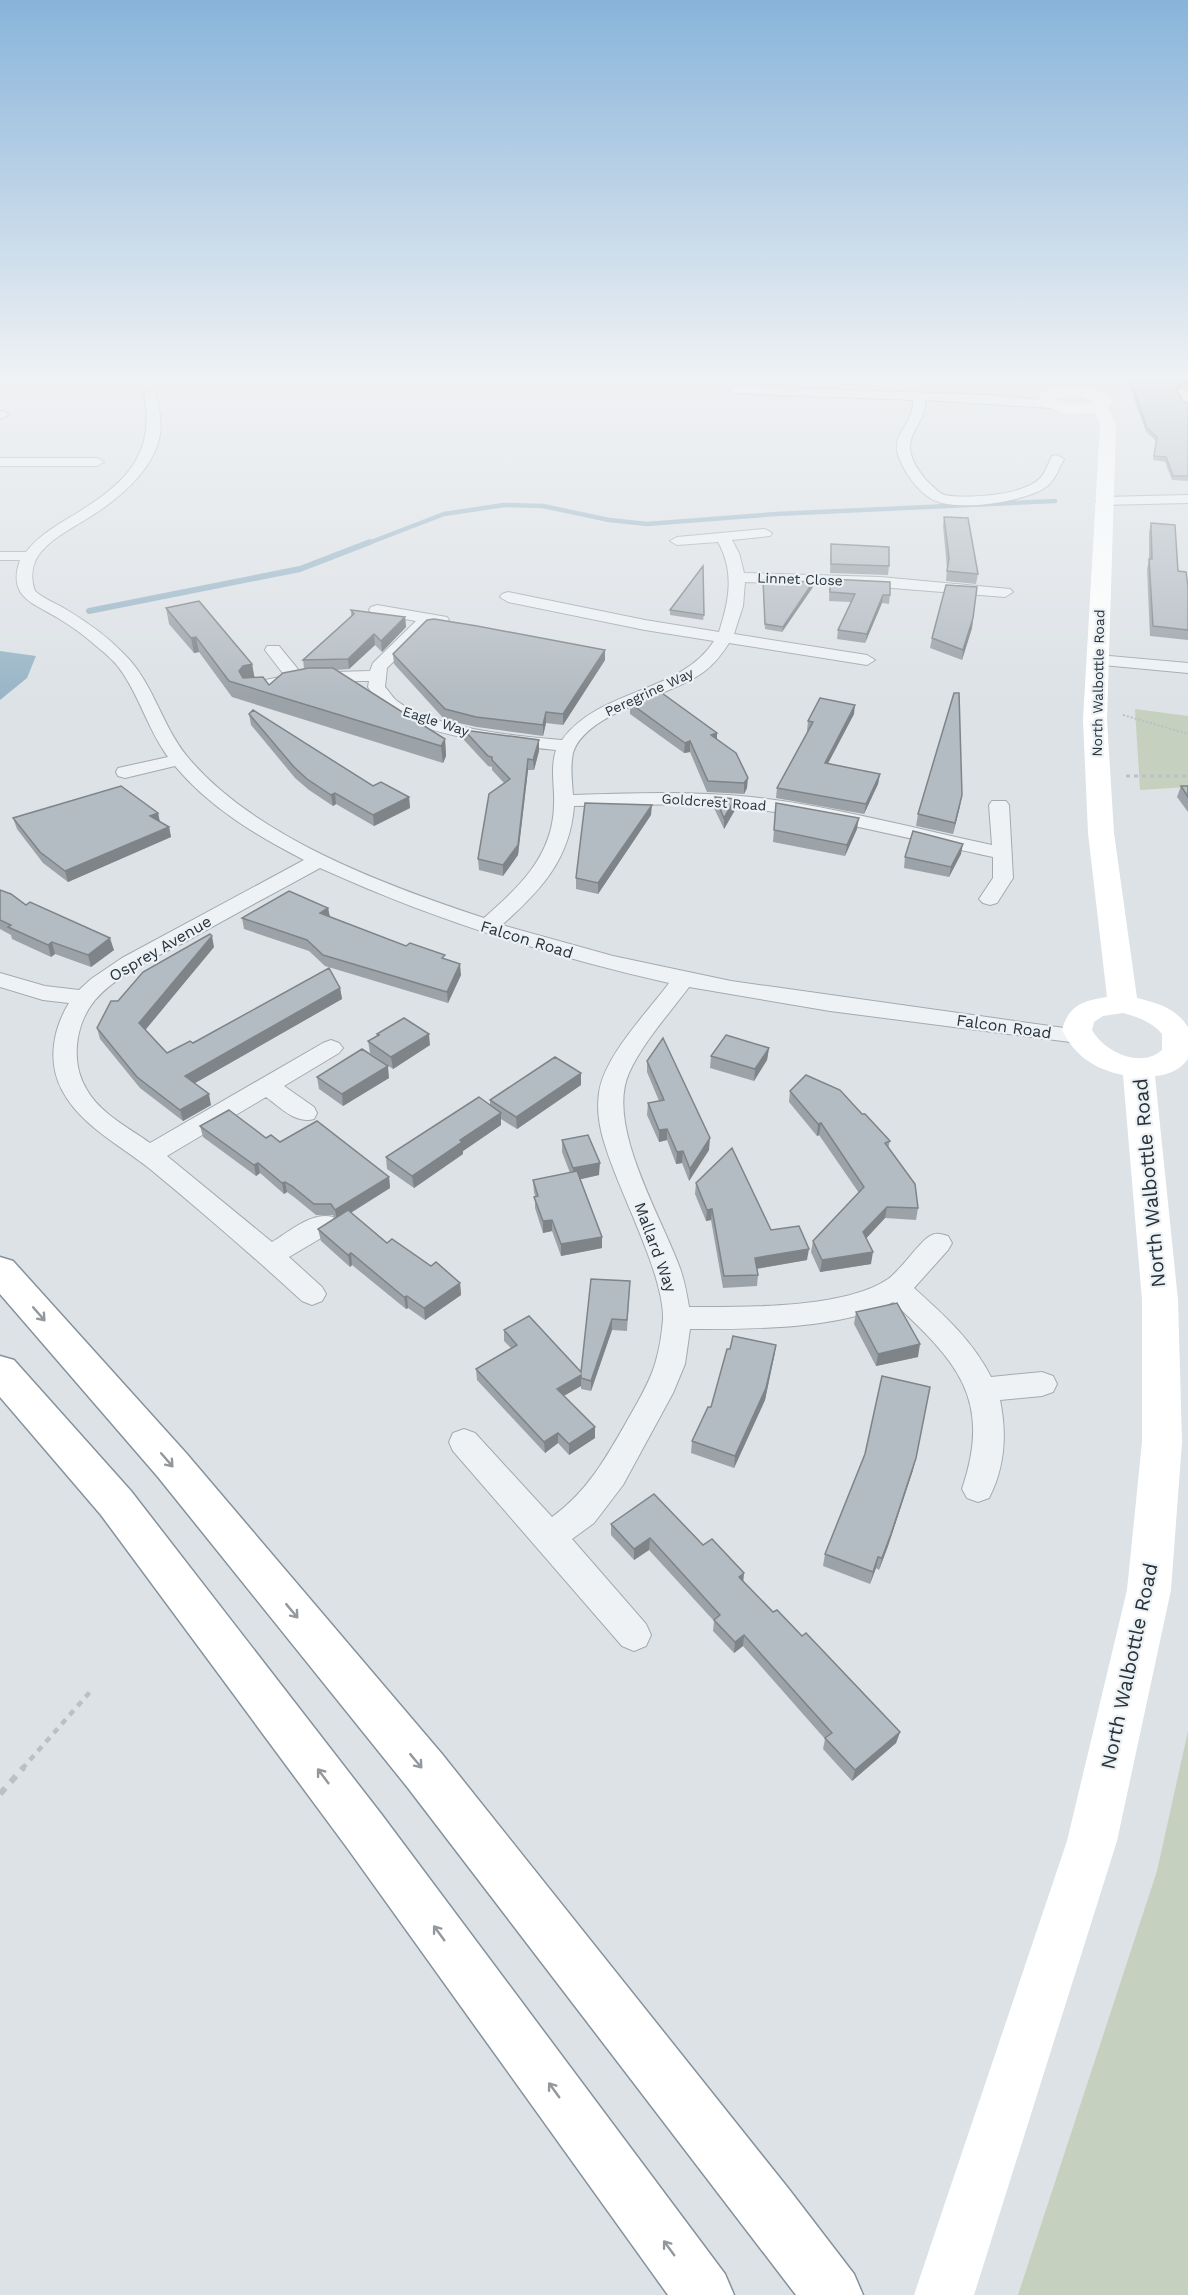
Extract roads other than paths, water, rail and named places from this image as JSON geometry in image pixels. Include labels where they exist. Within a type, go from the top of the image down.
[{"type":"main road","name":"North Walbottle Road","points":[[1104,483],[1096,707],[1098,776],[1101,833],[1123,1004]]},
{"type":"main road","name":"North Walbottle Road","points":[[1123,1004],[1142,1008],[1160,1016],[1174,1026],[1185,1039],[1181,1050],[1173,1060],[1157,1066],[1138,1067],[1119,1065],[1102,1058],[1088,1048],[1078,1036],[1077,1027],[1081,1017],[1091,1009],[1123,1004]]},
{"type":"main road","name":"North Walbottle Road","points":[[944,2295],[1092,1841],[1149,1590],[1162,1442],[1160,1300],[1138,1067]]},
{"type":"main road","points":[[0,1270],[172,1465],[425,1771],[768,2208],[833,2295]]},
{"type":"main road","points":[[0,1371],[116,1503],[365,1832],[704,2295]]},
{"type":"street","points":[[0,556],[30,556],[42,543],[113,493],[123,483]]},
{"type":"street","points":[[925,483],[938,497],[946,500],[1008,496],[1033,489],[1043,483]]},
{"type":"street","points":[[1103,501],[1188,499]]},
{"type":"street","points":[[677,541],[765,533]]},
{"type":"street","name":"Peregrine Way","points":[[567,746],[575,735],[600,716],[623,703],[669,686],[697,671],[718,650],[733,620],[738,577],[730,548],[723,537]]},
{"type":"street","name":"Falcon Road","points":[[30,556],[24,577],[26,588],[32,596],[84,630],[114,654],[134,677],[154,720],[178,759],[233,810],[272,837],[317,861],[487,927],[562,950],[684,979],[758,992],[1078,1036]]},
{"type":"street","points":[[1004,574],[1004,610]]},
{"type":"street","name":"Linnet Close","points":[[738,577],[880,582],[1005,592]]},
{"type":"street","points":[[508,597],[600,617],[724,639],[867,660]]},
{"type":"street","points":[[377,610],[459,623]]},
{"type":"street","points":[[252,687],[296,678],[328,675],[374,676],[387,658],[428,618]]},
{"type":"street","points":[[273,650],[296,678]]},
{"type":"street","points":[[1098,660],[1188,668]]},
{"type":"street","name":"Eagle Way","points":[[374,676],[376,691],[383,699],[427,721],[500,738],[567,746]]},
{"type":"street","points":[[487,927],[531,886],[548,865],[562,832],[564,801],[562,771],[567,746]]},
{"type":"street","points":[[124,772],[178,759]]},
{"type":"street","name":"Goldcrest Road","points":[[564,801],[671,798],[751,803],[828,814],[1003,853]]},
{"type":"street","points":[[990,899],[1003,878],[999,805]]},
{"type":"street","name":"Osprey Avenue","points":[[312,1294],[270,1256],[90,1109],[75,1093],[67,1077],[64,1059],[72,1019],[84,998],[98,985],[134,960],[317,861]]},
{"type":"street","name":"Mallard Way","points":[[550,1537],[583,1513],[612,1476],[670,1364],[677,1318],[668,1274],[616,1144],[610,1110],[614,1083],[627,1055],[684,979]]},
{"type":"street","points":[[0,980],[43,993],[84,998]]},
{"type":"street","points":[[148,1155],[331,1048]]},
{"type":"street","points":[[267,1086],[304,1113]]},
{"type":"street","points":[[270,1256],[323,1224]]},
{"type":"street","points":[[677,1318],[788,1314],[865,1301],[896,1288],[925,1261],[938,1243]]},
{"type":"street","points":[[896,1288],[946,1333],[964,1356],[983,1390],[988,1408],[990,1430],[988,1454],[978,1489]]},
{"type":"street","points":[[983,1390],[1042,1384]]},
{"type":"street","points":[[464,1442],[634,1635]]},
{"type":"water","points":[[0,651],[36,656],[27,678],[0,700]]},
{"type":"waterway","points":[[366,544],[444,514],[504,505],[543,506],[609,520],[647,524],[776,514],[1055,501]]},
{"type":"waterway","points":[[89,611],[300,569],[370,542]]}]
